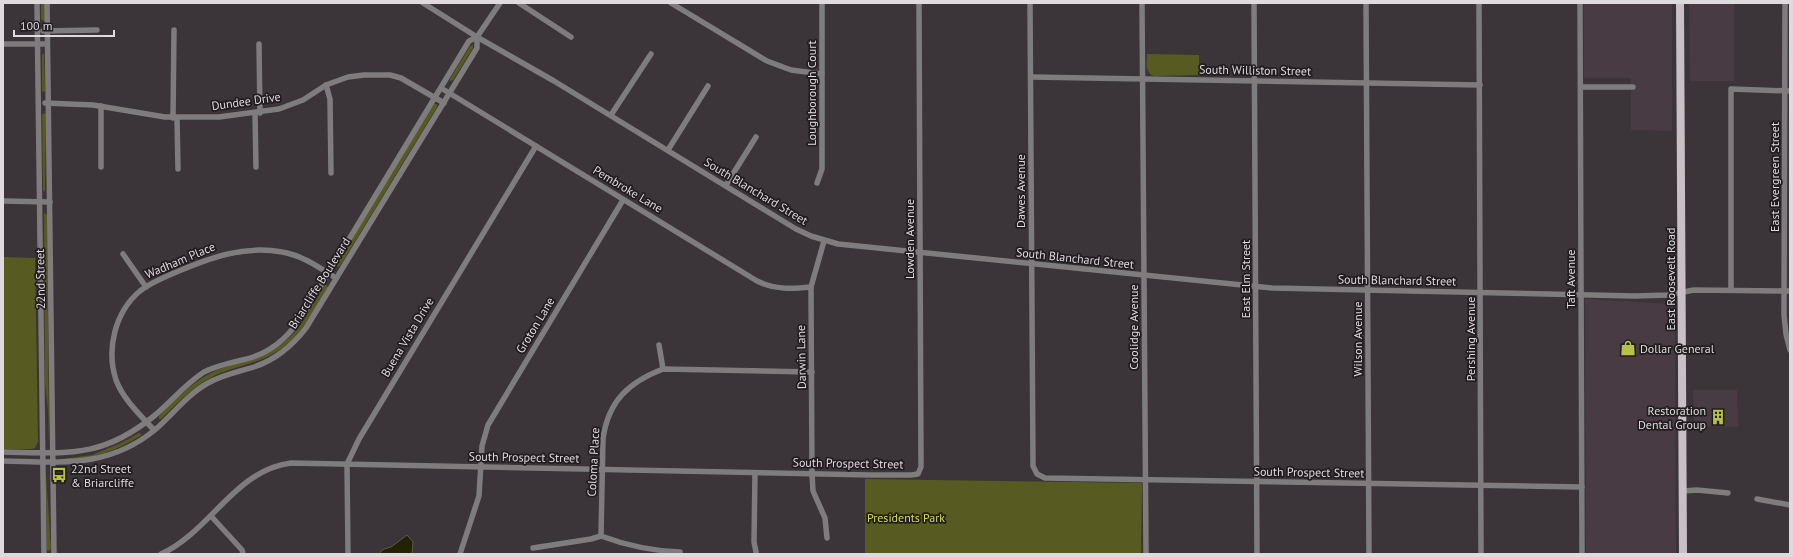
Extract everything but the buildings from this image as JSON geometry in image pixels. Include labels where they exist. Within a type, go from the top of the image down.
[{"type":"main road","name":"East Roosevelt Road","points":[[1680,3],[1683,554]]},
{"type":"street","name":"22nd Street","points":[[37,3],[44,554]]},
{"type":"street","name":"22nd Street","points":[[47,3],[54,554]]},
{"type":"street","name":"South Blanchard Street","points":[[423,3],[477,37],[611,115],[796,229],[824,241],[853,247],[1256,287],[1368,291],[1635,296],[1668,295],[1694,290],[1787,291]]},
{"type":"street","name":"Briarcliffe Boulevard","points":[[3,452],[73,452],[101,447],[132,433],[147,422],[187,385],[205,372],[215,367],[254,356],[273,348],[282,340],[298,322],[469,41],[477,37],[500,3]]},
{"type":"street","points":[[518,3],[571,37]]},
{"type":"street","points":[[670,3],[767,61],[791,70],[822,74]]},
{"type":"street","name":"Loughborough Court","points":[[817,183],[822,169],[822,3]]},
{"type":"street","name":"Lowden Avenue","points":[[918,474],[921,467],[919,3]]},
{"type":"street","name":"Dawes Avenue","points":[[1030,3],[1033,466],[1037,474]]},
{"type":"street","name":"Coolidge Avenue","points":[[1142,3],[1146,554]]},
{"type":"street","name":"East Elm Street","points":[[1254,3],[1257,554]]},
{"type":"street","name":"Wilson Avenue","points":[[1366,3],[1369,554]]},
{"type":"street","name":"Pershing Avenue","points":[[1479,3],[1481,554]]},
{"type":"street","name":"Taft Avenue","points":[[1580,3],[1582,554]]},
{"type":"street","name":"East Evergreen Street","points":[[1785,3],[1787,91],[1787,291],[1785,324],[1790,350]]},
{"type":"street","points":[[38,31],[97,30]]},
{"type":"street","points":[[174,30],[175,118],[178,169]]},
{"type":"street","name":"Briarcliffe Boulevard","points":[[3,461],[53,463],[82,462],[108,456],[135,443],[154,430],[202,386],[221,376],[270,360],[288,348],[306,328],[444,103],[477,48],[477,37]]},
{"type":"street","points":[[3,44],[47,44]]},
{"type":"street","points":[[256,167],[258,44]]},
{"type":"street","points":[[611,115],[651,54]]},
{"type":"street","name":"Dundee Drive","points":[[39,103],[101,106],[147,115],[175,118],[219,117],[279,109],[296,103],[326,85],[340,79],[357,75],[390,75],[401,78],[444,103]]},
{"type":"street","name":"South Williston Street","points":[[1031,77],[1480,85]]},
{"type":"street","points":[[326,85],[330,99],[330,173]]},
{"type":"street","points":[[668,150],[708,86]]},
{"type":"street","points":[[1581,87],[1633,87]]},
{"type":"street","name":"Pembroke Lane","points":[[441,88],[623,200],[765,284],[779,288],[811,287]]},
{"type":"street","points":[[1731,290],[1730,89],[1787,91]]},
{"type":"street","points":[[101,106],[101,167]]},
{"type":"street","points":[[726,185],[756,137]]},
{"type":"street","name":"Buena Vista Drive","points":[[348,554],[347,464],[359,438],[536,146]]},
{"type":"street","name":"Groton Lane","points":[[460,554],[478,496],[484,436],[494,414],[623,200]]},
{"type":"street","points":[[3,201],[50,202]]},
{"type":"street","name":"Darwin Lane","points":[[824,241],[811,287],[812,474],[813,491],[825,518],[827,538]]},
{"type":"street","name":"Wadham Place","points":[[154,430],[125,397],[114,373],[112,352],[114,333],[122,313],[138,292],[203,260],[234,252],[273,251],[287,253],[306,260],[336,278]]},
{"type":"street","points":[[123,254],[146,287]]},
{"type":"street","points":[[659,345],[663,369]]},
{"type":"street","name":"Coloma Place","points":[[601,536],[604,433],[607,420],[622,393],[634,383],[647,375],[663,369],[812,372]]},
{"type":"street","name":"South Prospect Street","points":[[161,554],[185,540],[253,477],[272,467],[291,463],[812,474],[918,474]]},
{"type":"street","points":[[755,473],[754,542],[756,552]]},
{"type":"street","name":"South Prospect Street","points":[[1037,474],[1046,478],[1582,487]]},
{"type":"street","points":[[1683,491],[1697,490],[1728,493]]},
{"type":"street","points":[[1757,499],[1790,504]]},
{"type":"street","points":[[211,516],[242,550],[243,554]]},
{"type":"street","points":[[533,548],[591,539],[601,536],[611,540],[667,552],[680,552]]},
{"type":"shaded area","points":[[1584,3],[1672,3],[1672,131],[1631,130],[1631,78],[1584,78]]},
{"type":"shaded area","points":[[1689,3],[1734,3],[1734,81],[1690,81]]},
{"type":"shaded area","points":[[1585,299],[1675,304],[1676,554],[1586,554]]},
{"type":"shaded area","points":[[1693,390],[1737,390],[1738,427],[1694,426]]},
{"type":"shaded area","points":[[407,535],[413,542],[412,554],[378,554],[384,549],[391,547]]},
{"type":"green space","points":[[41,3],[45,3],[45,20],[43,21],[41,19]]},
{"type":"green space","points":[[473,45],[473,48],[453,80],[450,81],[470,46]]},
{"type":"green space","points":[[44,53],[44,92],[42,91],[42,55]]},
{"type":"green space","points":[[1147,54],[1199,55],[1199,75],[1154,76],[1147,70]]},
{"type":"green space","points":[[434,104],[437,104],[437,107],[340,266],[337,267],[336,265]]},
{"type":"green space","points":[[44,113],[46,114],[45,192],[43,190],[42,115]]},
{"type":"green space","points":[[44,213],[47,215],[49,442],[45,383]]},
{"type":"green space","points":[[3,257],[35,258],[38,441],[35,448],[32,449],[3,449]]},
{"type":"green space","points":[[325,285],[328,287],[310,317],[287,344],[268,356],[220,373],[203,382],[184,397],[161,419],[159,419],[159,416],[177,398],[204,377],[221,369],[262,355],[289,338],[308,313]]},
{"type":"green space","points":[[139,433],[142,434],[122,446],[103,454],[84,458],[63,459],[92,455],[121,443]]},
{"type":"green space","points":[[46,473],[51,549],[49,551],[47,550]]},
{"type":"green space","name":"Presidents Park","points":[[865,479],[1142,483],[1141,554],[865,554]]},
{"type":"place","name":"Dollar General","points":[[1628,348]]},
{"type":"place","name":"Restoration Dental Group","points":[[1718,417]]},
{"type":"place","name":"22nd Street & Briarcliffe","points":[[59,475]]}]
